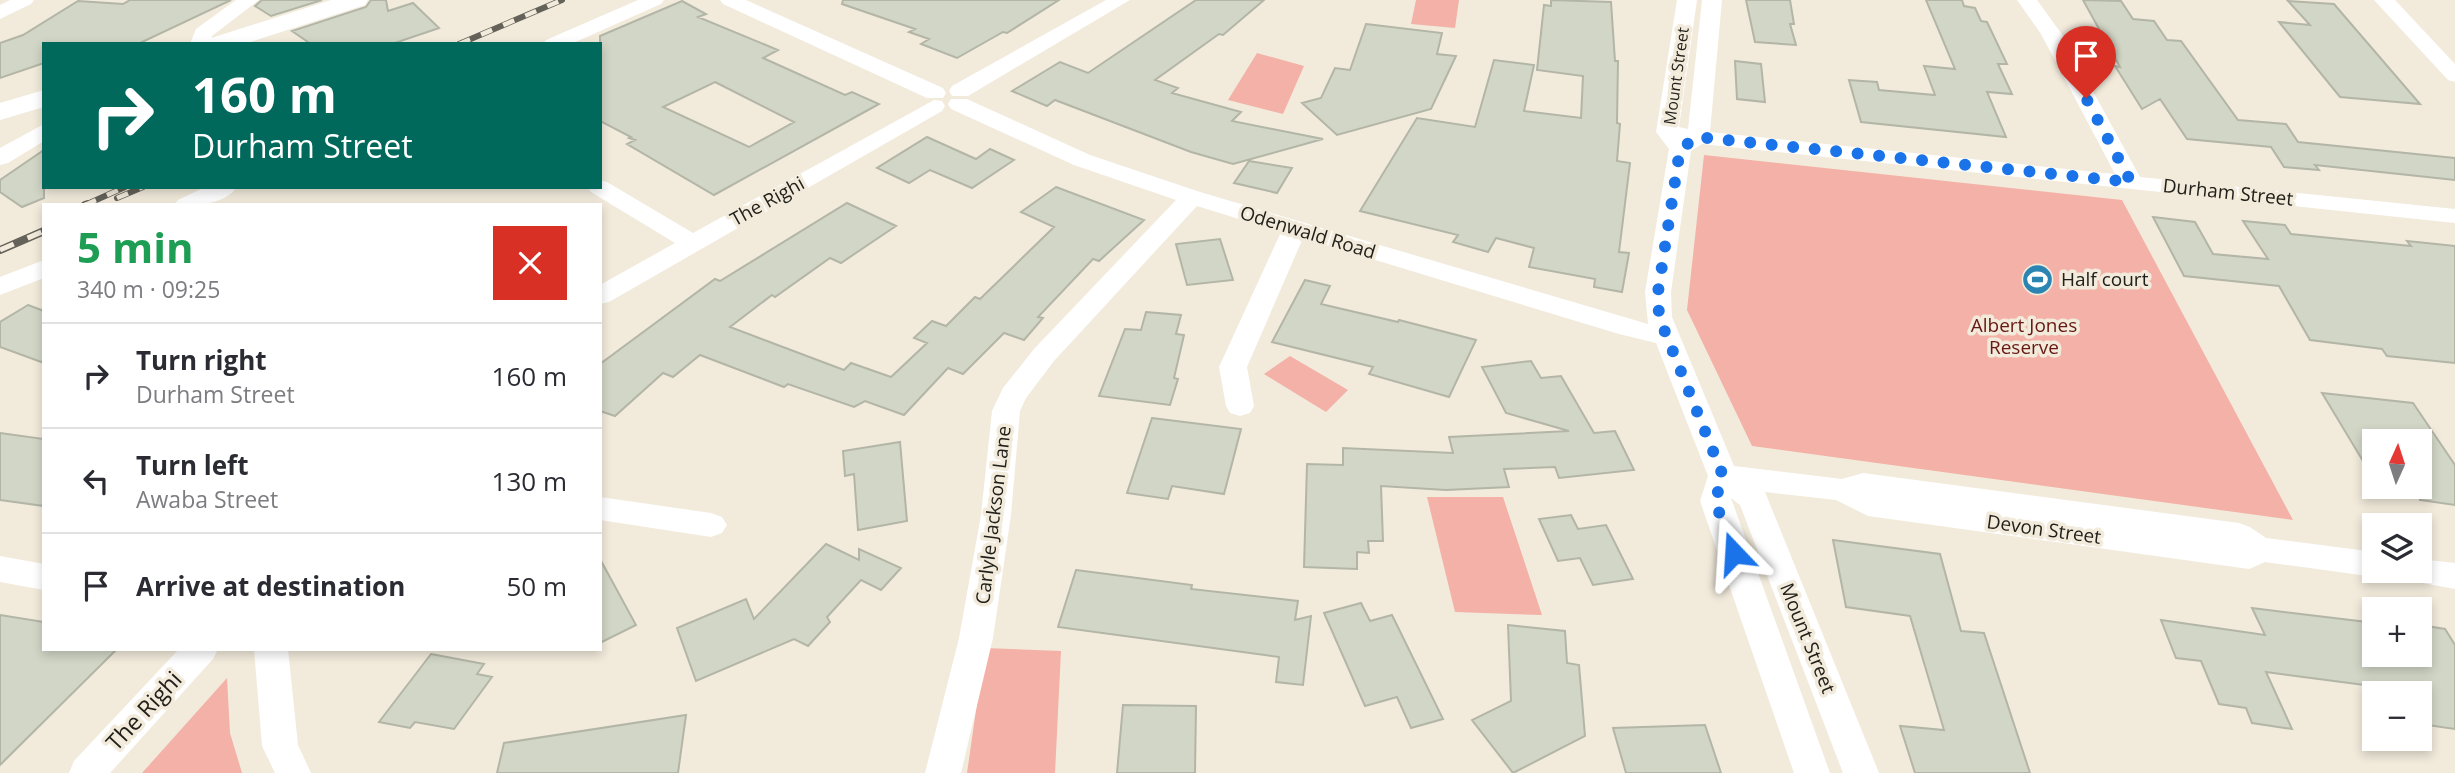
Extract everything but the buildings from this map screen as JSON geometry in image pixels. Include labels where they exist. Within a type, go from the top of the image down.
[{"type":"street","points":[[0,13],[24,0]]},
{"type":"street","points":[[201,42],[203,33],[249,0]]},
{"type":"street","points":[[223,42],[356,0]]},
{"type":"street","points":[[558,42],[654,0]]},
{"type":"street","points":[[730,0],[946,108],[1120,0]]},
{"type":"street","name":"Mount Street","points":[[1682,139],[1687,0]]},
{"type":"street","name":"Mount Street","points":[[1712,0],[1682,139],[1658,292],[1659,317],[1723,476],[1753,498],[1861,773]]},
{"type":"street","points":[[2027,0],[2052,33],[2131,182]]},
{"type":"street","points":[[2384,0],[2455,76]]},
{"type":"street","name":"Odenwald Road","points":[[960,98],[1082,160],[1192,197],[1628,328],[1666,335]]},
{"type":"street","points":[[0,112],[42,99]]},
{"type":"street","name":"The Righi","points":[[602,295],[934,100]]},
{"type":"street","points":[[0,158],[42,132]]},
{"type":"street","name":"Durham Street","points":[[1682,139],[2455,216]]},
{"type":"street","points":[[190,203],[221,189]]},
{"type":"street","points":[[602,189],[692,243]]},
{"type":"street","name":"Carlyle Jackson Lane","points":[[943,773],[976,638],[996,515],[1006,411],[1013,395],[1044,355],[1192,197]]},
{"type":"street","points":[[1240,406],[1233,367],[1295,228]]},
{"type":"street","points":[[0,287],[42,269]]},
{"type":"street","name":"Mount Street","points":[[1723,476],[1715,501],[1812,773]]},
{"type":"street","name":"Devon Street","points":[[1723,476],[1842,490],[1868,505],[2249,547],[2362,563]]},
{"type":"street","points":[[602,508],[711,525]]},
{"type":"street","points":[[0,569],[42,577]]},
{"type":"street","points":[[2432,573],[2455,576]]},
{"type":"street","name":"The Righi","points":[[87,773],[199,651]]},
{"type":"street","points":[[271,651],[281,746],[293,773]]},
{"type":"green space","points":[[1416,0],[1459,0],[1455,28],[1411,24]]},
{"type":"green space","points":[[1257,53],[1304,66],[1283,114],[1228,100]]},
{"type":"green space","name":"Albert Jones Reserve","points":[[1704,155],[2122,200],[2293,520],[1752,446],[1687,310]]},
{"type":"green space","points":[[1290,356],[1348,390],[1326,412],[1264,374]]},
{"type":"green space","points":[[1427,497],[1503,497],[1542,615],[1455,612]]},
{"type":"green space","points":[[985,648],[1061,651],[1055,773],[967,773]]},
{"type":"green space","points":[[227,678],[230,733],[242,773],[142,773]]},
{"type":"railway","points":[[464,42],[562,0]]},
{"type":"railway","points":[[89,203],[121,189]]},
{"type":"railway","points":[[117,198],[138,189]]},
{"type":"railway","points":[[0,250],[42,232]]},
{"type":"place","name":"Half court","points":[[2038,279]]},
{"type":"route","points":[[1734,553],[1715,501],[1723,476],[1659,317],[1658,292],[1680,149],[1698,137],[2131,182],[2086,98]]}]
